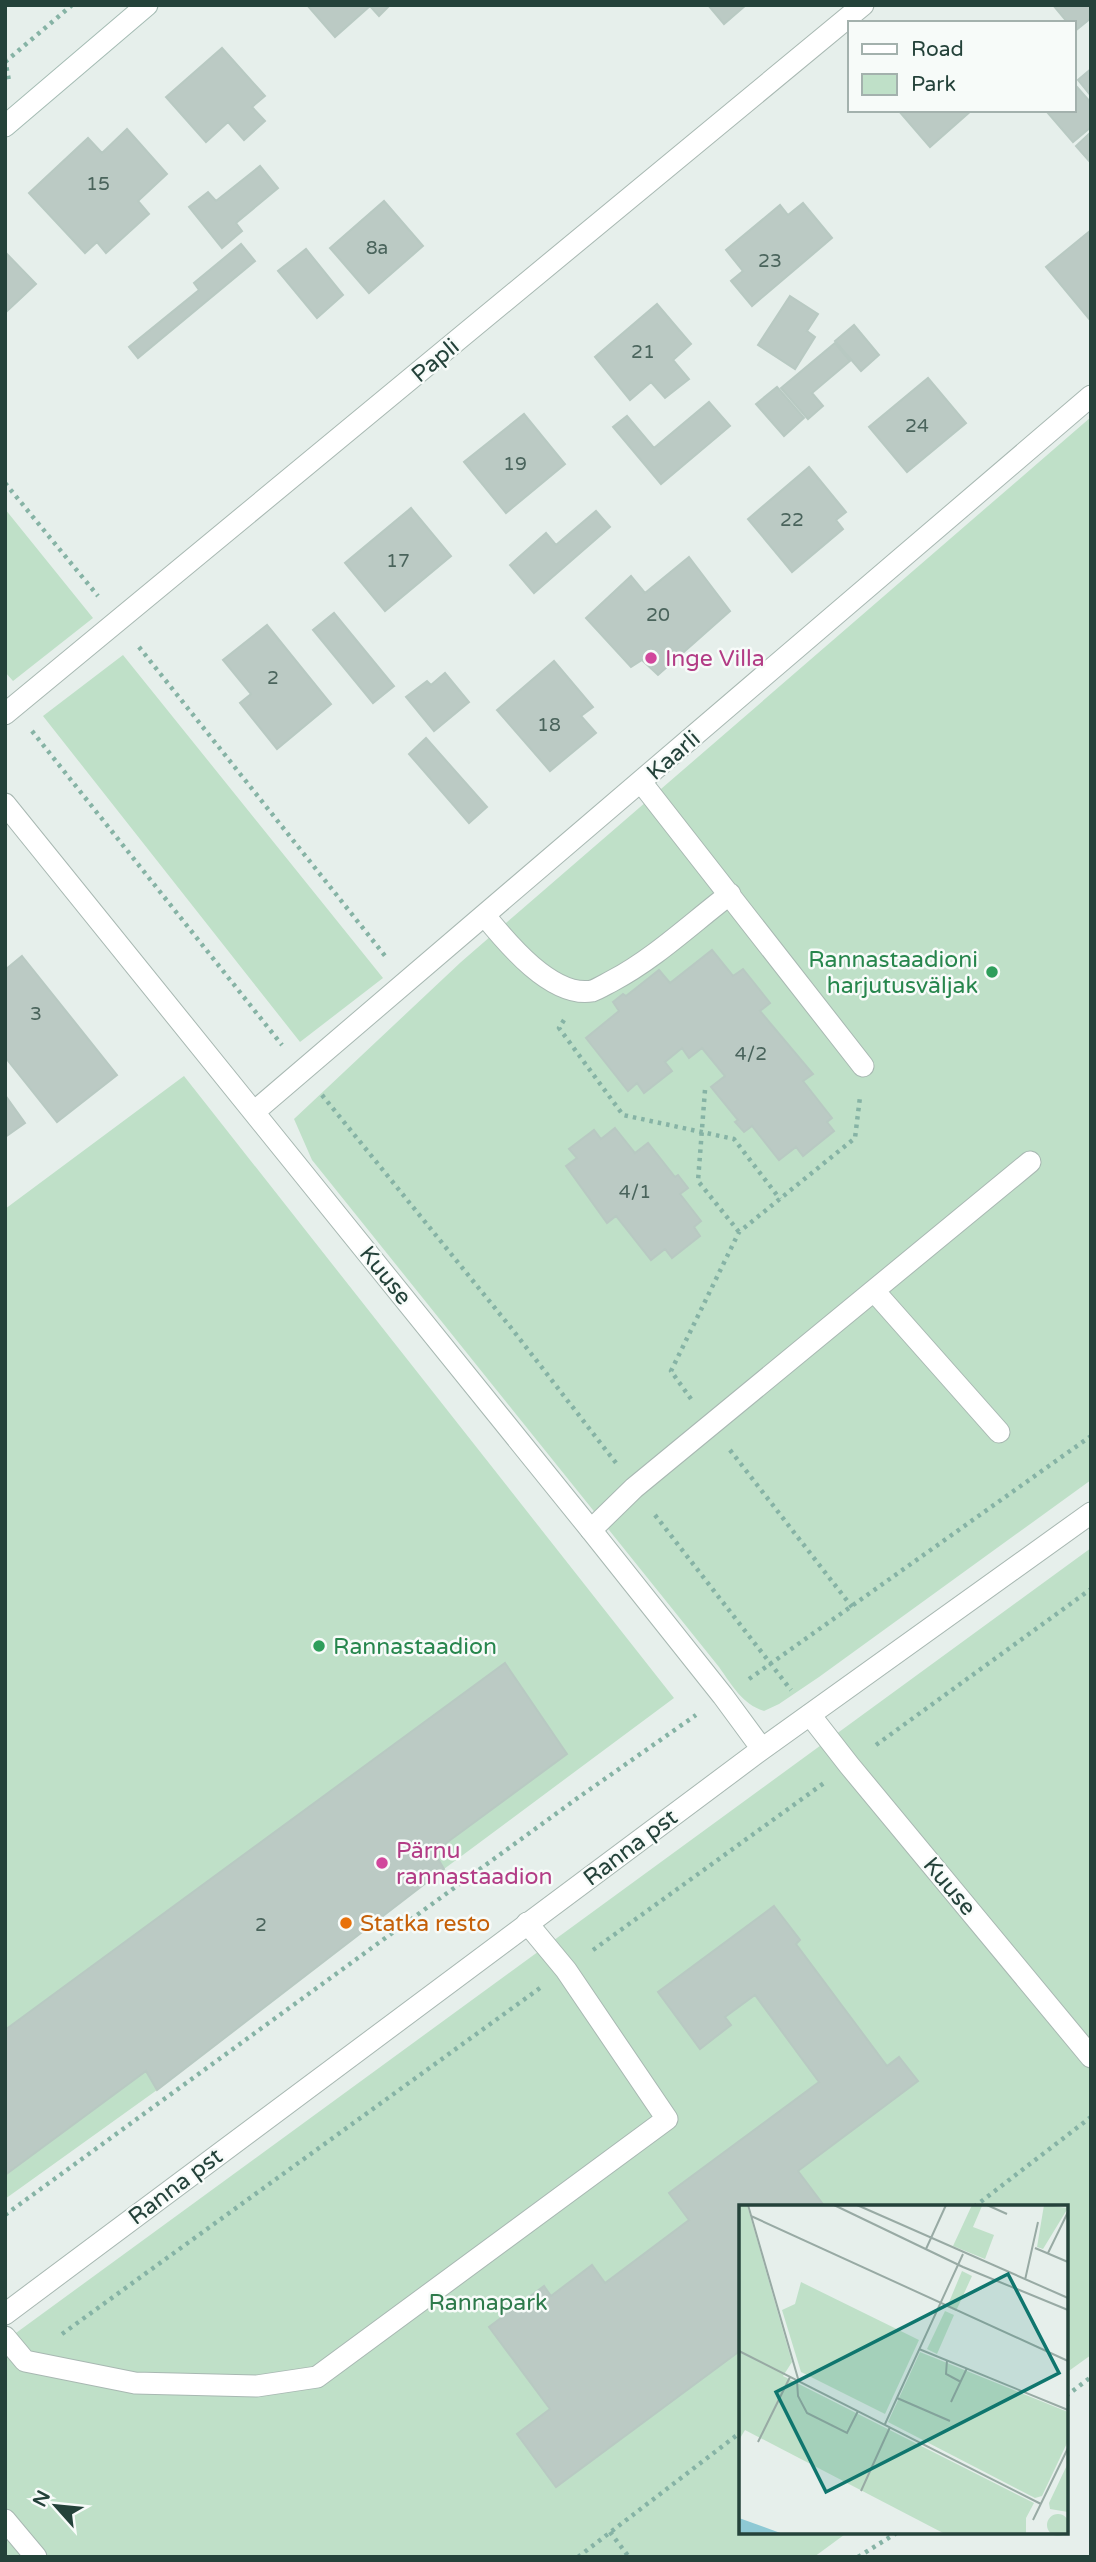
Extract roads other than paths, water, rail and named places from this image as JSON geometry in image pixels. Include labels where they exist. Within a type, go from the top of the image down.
[{"type":"street","points":[[5,126],[147,5]]},
{"type":"street","name":"Papli","points":[[9,710],[863,5]]},
{"type":"street","name":"Kaarli","points":[[254,1112],[1091,396]]},
{"type":"street","points":[[641,782],[863,1066]]},
{"type":"street","name":"Kuuse","points":[[5,804],[591,1530],[762,1749]]},
{"type":"street","points":[[485,916],[514,950],[541,974],[572,989],[593,990],[627,973],[730,894]]},
{"type":"street","points":[[591,1530],[634,1488],[1030,1162]]},
{"type":"street","points":[[874,1292],[999,1432]]},
{"type":"street","name":"Ranna pst","points":[[8,2308],[762,1749],[1091,1513]]},
{"type":"street","name":"Kuuse","points":[[810,1715],[1091,2057]]},
{"type":"street","points":[[5,2337],[26,2361],[135,2383],[257,2386],[317,2377],[667,2119],[566,1970],[527,1923]]},
{"type":"street","points":[[5,2520],[36,2557]]},
{"type":"place","name":"Inge Villa","points":[[651,658]]},
{"type":"place","name":"Rannastaadioni harjutusväljak","points":[[992,972]]},
{"type":"place","name":"Rannastaadion","points":[[319,1646]]},
{"type":"place","name":"Pärnu rannastaadion","points":[[382,1863]]},
{"type":"place","name":"Statka resto","points":[[346,1923]]},
{"type":"park label","name":"Rannapark","points":[[488,2302]]}]
